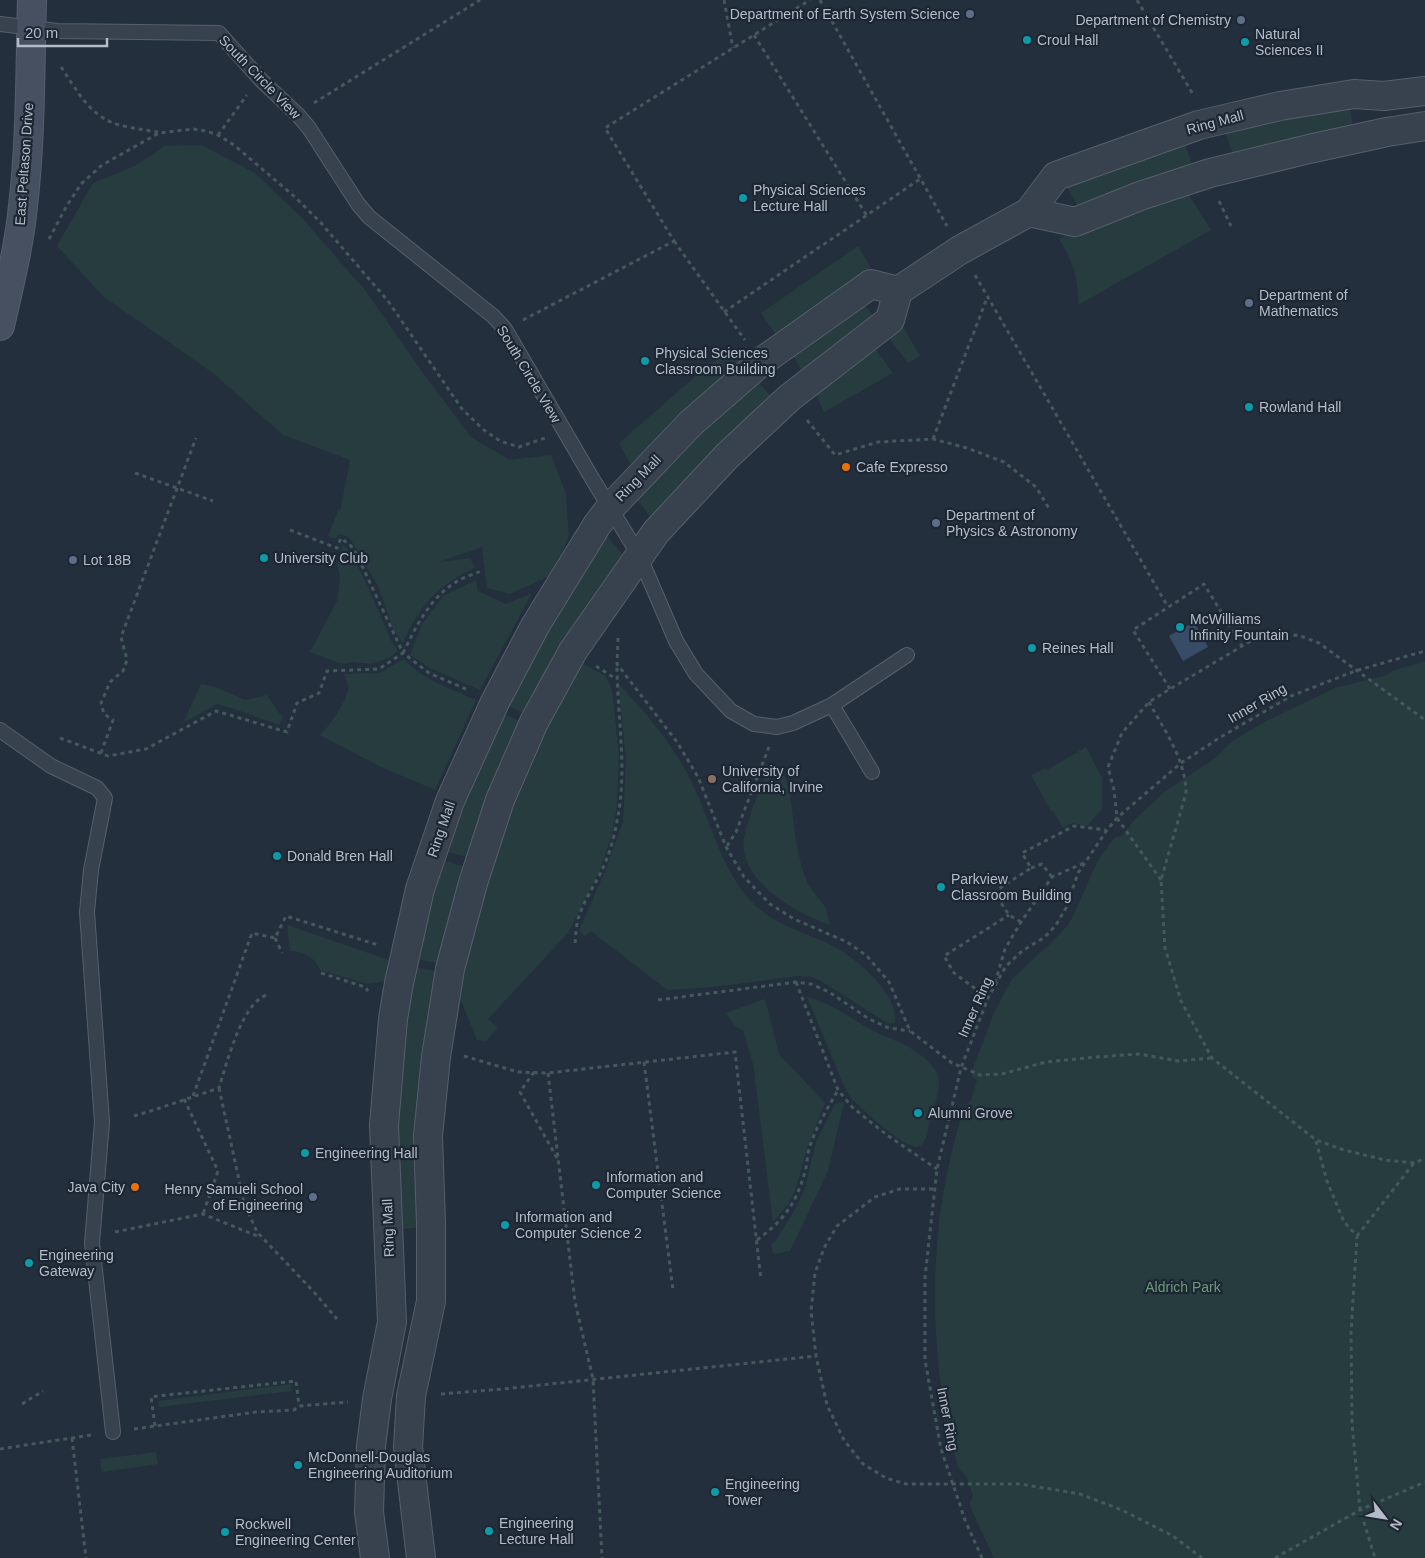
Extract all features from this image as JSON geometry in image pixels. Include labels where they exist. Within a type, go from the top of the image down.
[{"type":"main road","name":"East Peltason Drive","points":[[0,326],[16,250],[28,159],[32,0]]},
{"type":"street","name":"Ring Mall","points":[[375,1558],[369,1512],[371,1446],[377,1399],[392,1322],[384,1125],[393,1019],[405,954],[420,889],[450,801],[495,702],[540,618],[597,525],[610,508],[691,423],[761,362],[871,284],[898,291],[960,250],[1029,212],[1056,176],[1210,122],[1280,106],[1354,94],[1384,96],[1425,91]]},
{"type":"street","points":[[1029,212],[1075,222],[1140,196],[1210,173],[1309,149],[1387,132],[1425,126]]},
{"type":"street","points":[[421,1558],[408,1447],[411,1396],[431,1301],[428,1136],[436,1057],[450,969],[473,883],[500,800],[534,722],[573,651],[656,532],[728,456],[789,398],[890,320],[898,291]]},
{"type":"lane","name":"South Circle View","points":[[0,24],[57,31],[218,33],[309,128],[358,204],[369,217],[493,316],[505,329],[563,430],[639,555],[676,641],[696,674],[731,711],[754,724],[777,727],[793,723],[832,705],[907,655]]},
{"type":"lane","points":[[832,705],[872,772]]},
{"type":"lane","points":[[0,730],[51,766],[97,788],[105,798],[91,870],[87,912],[102,1122],[92,1237],[113,1432]]},
{"type":"path","points":[[298,115],[330,92],[480,0]]},
{"type":"path","points":[[724,0],[733,48]]},
{"type":"path","points":[[688,261],[605,128],[810,0]]},
{"type":"path","points":[[820,0],[987,298],[1168,607]]},
{"type":"path","points":[[1137,0],[1210,122]]},
{"type":"path","points":[[754,35],[867,216]]},
{"type":"path","points":[[56,60],[86,103],[99,116],[115,124],[159,133],[193,129],[218,135],[234,145],[287,190],[321,223],[388,301],[462,409],[484,430],[500,441],[519,447],[563,430]]},
{"type":"path","points":[[218,135],[248,94],[261,80]]},
{"type":"path","points":[[16,250],[35,250],[45,245],[66,207],[82,184],[102,165],[159,133]]},
{"type":"path","points":[[724,312],[920,180]]},
{"type":"path","points":[[1223,211],[1231,226]]},
{"type":"path","points":[[505,329],[674,241]]},
{"type":"path","points":[[933,439],[987,298]]},
{"type":"path","points":[[101,753],[113,720],[104,714],[101,703],[110,682],[123,671],[127,660],[121,637],[196,438]]},
{"type":"path","points":[[835,455],[878,442],[933,439],[967,448],[1004,462],[1036,487],[1050,510]]},
{"type":"path","points":[[134,473],[213,501]]},
{"type":"path","points":[[290,530],[337,548],[341,538],[351,546],[377,595],[403,653],[429,672],[495,702]]},
{"type":"path","points":[[60,738],[108,756],[146,749],[216,711],[287,732],[297,703],[319,693],[327,671],[379,669],[403,653],[429,605],[456,582],[481,571]]},
{"type":"path","points":[[1170,689],[1133,630],[1204,584],[1242,646]]},
{"type":"path","points":[[575,942],[579,916],[612,845],[618,819],[621,747],[616,664],[620,630]]},
{"type":"path","points":[[1161,880],[1117,818],[1114,790],[1108,767],[1122,733],[1149,702],[1170,689],[1254,639],[1298,635],[1319,643],[1425,720]]},
{"type":"path","name":"Inner Ring","points":[[982,1558],[964,1520],[941,1449],[925,1360],[925,1278],[933,1188],[937,1169],[961,1068],[988,998],[1006,966],[1022,950],[1045,937],[1056,925],[1066,908],[1078,873],[1107,830],[1117,818],[1181,763],[1219,738],[1291,696],[1356,670],[1425,652]]},
{"type":"path","points":[[616,664],[677,742],[698,777],[726,846],[744,877],[770,904],[794,919],[847,942],[867,956],[889,982],[910,1031],[930,1048],[961,1068],[980,1075],[1002,1074],[1046,1062],[1096,1056],[1139,1054],[1178,1061],[1212,1058]]},
{"type":"path","points":[[1149,702],[1181,763],[1186,782],[1186,793],[1161,880],[1165,948],[1181,1001],[1212,1058],[1316,1140],[1344,1150],[1385,1160],[1414,1163]]},
{"type":"path","points":[[726,846],[736,832],[777,727]]},
{"type":"path","points":[[1031,868],[1022,853],[1074,826],[1107,830]]},
{"type":"path","points":[[993,989],[1005,949],[1052,877],[1084,863]]},
{"type":"path","points":[[1021,922],[1009,915],[994,892],[1031,868],[1042,864],[1052,877]]},
{"type":"path","points":[[988,998],[954,973],[944,956],[1009,915]]},
{"type":"path","points":[[282,953],[276,938],[286,916],[405,954]]},
{"type":"path","points":[[193,1096],[252,933],[276,938]]},
{"type":"path","points":[[321,973],[365,987],[393,1019]]},
{"type":"path","points":[[658,1000],[796,982],[812,984],[828,992],[869,1019],[889,1028],[910,1031]]},
{"type":"path","points":[[796,982],[838,1090],[852,1107],[887,1135],[937,1169]]},
{"type":"path","points":[[269,993],[256,1002],[248,1012],[232,1046],[219,1088],[244,1203],[258,1232],[337,1319]]},
{"type":"path","points":[[486,1061],[518,1072],[548,1073],[735,1052],[761,1280]]},
{"type":"path","points":[[644,1062],[673,1290]]},
{"type":"path","points":[[534,1072],[520,1092],[558,1161]]},
{"type":"path","points":[[548,1073],[575,1302],[592,1379],[602,1558]]},
{"type":"path","points":[[134,1116],[219,1088]]},
{"type":"path","points":[[757,1240],[775,1227],[796,1199],[805,1172],[809,1149],[838,1090]]},
{"type":"path","points":[[184,1099],[218,1171],[203,1214]]},
{"type":"path","points":[[1316,1140],[1327,1182],[1344,1222],[1357,1236]]},
{"type":"path","points":[[1375,1558],[1360,1510],[1352,1414],[1351,1332],[1357,1236],[1414,1163],[1425,1158]]},
{"type":"path","points":[[933,1188],[900,1189],[875,1197],[837,1226],[824,1248],[815,1273],[811,1311],[816,1356],[827,1405],[844,1440],[863,1464],[886,1478],[906,1484],[1020,1484],[1080,1494],[1122,1510],[1173,1536],[1202,1558]]},
{"type":"path","points":[[92,1237],[203,1214],[263,1238]]},
{"type":"path","points":[[488,1391],[816,1356]]},
{"type":"path","points":[[155,1426],[151,1397],[296,1380],[299,1406]]},
{"type":"path","points":[[22,1404],[44,1391]]},
{"type":"path","points":[[202,1420],[256,1412],[294,1410]]},
{"type":"path","points":[[72,1438],[86,1558]]},
{"type":"path","points":[[0,1449],[44,1442]]},
{"type":"path","points":[[1275,1558],[1360,1510],[1425,1482]]},
{"type":"green space","points":[[1350,103],[1353,131],[1233,155],[1224,129]]},
{"type":"green space","points":[[1184,140],[1192,166],[1078,207],[1065,183]]},
{"type":"green space","points":[[201,145],[255,173],[304,220],[365,290],[423,373],[471,437],[510,460],[551,455],[566,494],[569,536],[552,575],[510,594],[487,588],[482,547],[439,562],[470,558],[475,568],[450,582],[431,598],[416,618],[403,643],[393,629],[378,586],[349,537],[339,534],[335,539],[328,536],[339,508],[340,512],[350,460],[283,435],[213,373],[104,297],[57,246],[93,183],[135,166],[165,146]]},
{"type":"green space","points":[[1185,189],[1211,230],[1078,305],[1074,271],[1059,239],[1085,225]]},
{"type":"green space","points":[[858,246],[871,268],[777,336],[761,313]]},
{"type":"green space","points":[[861,299],[876,320],[803,373],[789,349]]},
{"type":"green space","points":[[901,323],[920,356],[908,363],[886,334]]},
{"type":"green space","points":[[872,344],[893,373],[824,412],[814,390]]},
{"type":"green space","points":[[728,348],[742,363],[634,471],[619,443]]},
{"type":"green space","points":[[754,378],[774,399],[653,521],[636,498]]},
{"type":"green space","points":[[607,536],[626,559],[528,715],[504,704],[579,576]]},
{"type":"green space","points":[[343,545],[349,551],[362,574],[392,642],[398,651],[389,658],[371,664],[353,662],[342,664],[310,652],[337,601],[340,577],[337,562]]},
{"type":"green space","points":[[476,580],[478,591],[506,604],[532,593],[480,690],[430,668],[410,655],[422,624],[443,596]]},
{"type":"green space","points":[[404,659],[410,666],[428,678],[476,700],[435,790],[379,766],[320,735],[334,719],[347,695],[349,688],[344,674],[379,673]]},
{"type":"green space","name":"Aldrich Park","points":[[1425,661],[1425,1558],[994,1558],[972,1511],[970,1502],[973,1496],[967,1478],[958,1466],[951,1438],[940,1380],[935,1320],[935,1291],[938,1232],[947,1172],[962,1113],[971,1101],[977,1080],[972,1077],[972,1071],[994,1013],[1012,979],[1068,925],[1097,862],[1114,838],[1122,836],[1135,819],[1163,793],[1215,758],[1233,741],[1264,722],[1335,688],[1387,675],[1392,671]]},
{"type":"green space","points":[[581,663],[606,676],[612,690],[619,756],[617,805],[613,831],[600,870],[568,933],[488,1019],[498,1028],[486,1041],[477,1040],[455,986],[481,889],[522,774]]},
{"type":"green space","points":[[618,683],[649,718],[685,769],[726,864],[744,893],[756,906],[774,919],[833,946],[864,968],[883,989],[890,1000],[895,1022],[892,1024],[887,1023],[812,977],[798,976],[713,987],[667,990],[591,931],[585,937],[579,930],[605,871],[623,821],[626,759]]},
{"type":"green space","points":[[201,684],[216,687],[245,700],[267,695],[283,716],[279,725],[217,704],[183,723]]},
{"type":"green space","points":[[500,712],[523,723],[470,858],[444,851]]},
{"type":"green space","points":[[1086,747],[1102,778],[1102,809],[1087,826],[1072,823],[1063,828],[1031,775],[1044,769],[1047,770]]},
{"type":"green space","points":[[770,766],[785,777],[789,787],[796,841],[802,869],[809,886],[826,908],[830,925],[802,913],[772,893],[759,881],[750,868],[744,853],[744,838],[748,820]]},
{"type":"green space","points":[[441,859],[467,868],[443,964],[416,959]]},
{"type":"green space","points":[[287,925],[389,960],[385,981],[368,984],[320,970],[312,958],[299,952],[290,951]]},
{"type":"green space","points":[[414,967],[441,972],[424,1227],[395,1230],[396,1096]]},
{"type":"green space","points":[[807,997],[826,1003],[869,1028],[902,1043],[932,1065],[938,1076],[939,1087],[926,1138],[920,1146],[911,1146],[892,1134],[861,1108],[849,1095]]},
{"type":"green space","points":[[765,999],[779,1054],[825,1103],[808,1145],[797,1185],[790,1202],[773,1222],[753,1064],[743,1030],[736,1027],[726,1013]]},
{"type":"green space","points":[[844,1102],[828,1171],[790,1251],[773,1254],[771,1244],[775,1242],[797,1206],[805,1188],[816,1142],[835,1104]]},
{"type":"green space","points":[[291,1384],[292,1391],[159,1407],[158,1401]]},
{"type":"green space","points":[[156,1452],[158,1464],[102,1472],[100,1459]]},
{"type":"water","points":[[1194,622],[1208,647],[1183,661],[1169,636]]},
{"type":"place","name":"Department of Earth System Science","points":[[970,14]]},
{"type":"place","name":"Department of Chemistry","points":[[1241,20]]},
{"type":"place","name":"Croul Hall","points":[[1027,40]]},
{"type":"place","name":"Natural Sciences II","points":[[1245,42]]},
{"type":"place","name":"Physical Sciences Lecture Hall","points":[[743,198]]},
{"type":"place","name":"Department of Mathematics","points":[[1249,303]]},
{"type":"place","name":"Physical Sciences Classroom Building","points":[[645,361]]},
{"type":"place","name":"Rowland Hall","points":[[1249,407]]},
{"type":"place","name":"Cafe Expresso","points":[[846,467]]},
{"type":"place","name":"Department of Physics & Astronomy","points":[[936,523]]},
{"type":"place","name":"University Club","points":[[264,558]]},
{"type":"place","name":"Lot 18B","points":[[73,560]]},
{"type":"place","name":"McWilliams Infinity Fountain","points":[[1180,627]]},
{"type":"place","name":"Reines Hall","points":[[1032,648]]},
{"type":"place","name":"University of California, Irvine","points":[[712,779]]},
{"type":"place","name":"Donald Bren Hall","points":[[277,856]]},
{"type":"place","name":"Parkview Classroom Building","points":[[941,887]]},
{"type":"place","name":"Alumni Grove","points":[[918,1113]]},
{"type":"place","name":"Engineering Hall","points":[[305,1153]]},
{"type":"place","name":"Information and Computer Science","points":[[596,1185]]},
{"type":"place","name":"Java City","points":[[135,1187]]},
{"type":"place","name":"Henry Samueli School of Engineering","points":[[313,1197]]},
{"type":"place","name":"Information and Computer Science 2","points":[[505,1225]]},
{"type":"place","name":"Engineering Gateway","points":[[29,1263]]},
{"type":"place","name":"McDonnell-Douglas Engineering Auditorium","points":[[298,1465]]},
{"type":"place","name":"Engineering Tower","points":[[715,1492]]},
{"type":"place","name":"Engineering Lecture Hall","points":[[489,1531]]},
{"type":"place","name":"Rockwell Engineering Center","points":[[225,1532]]}]
